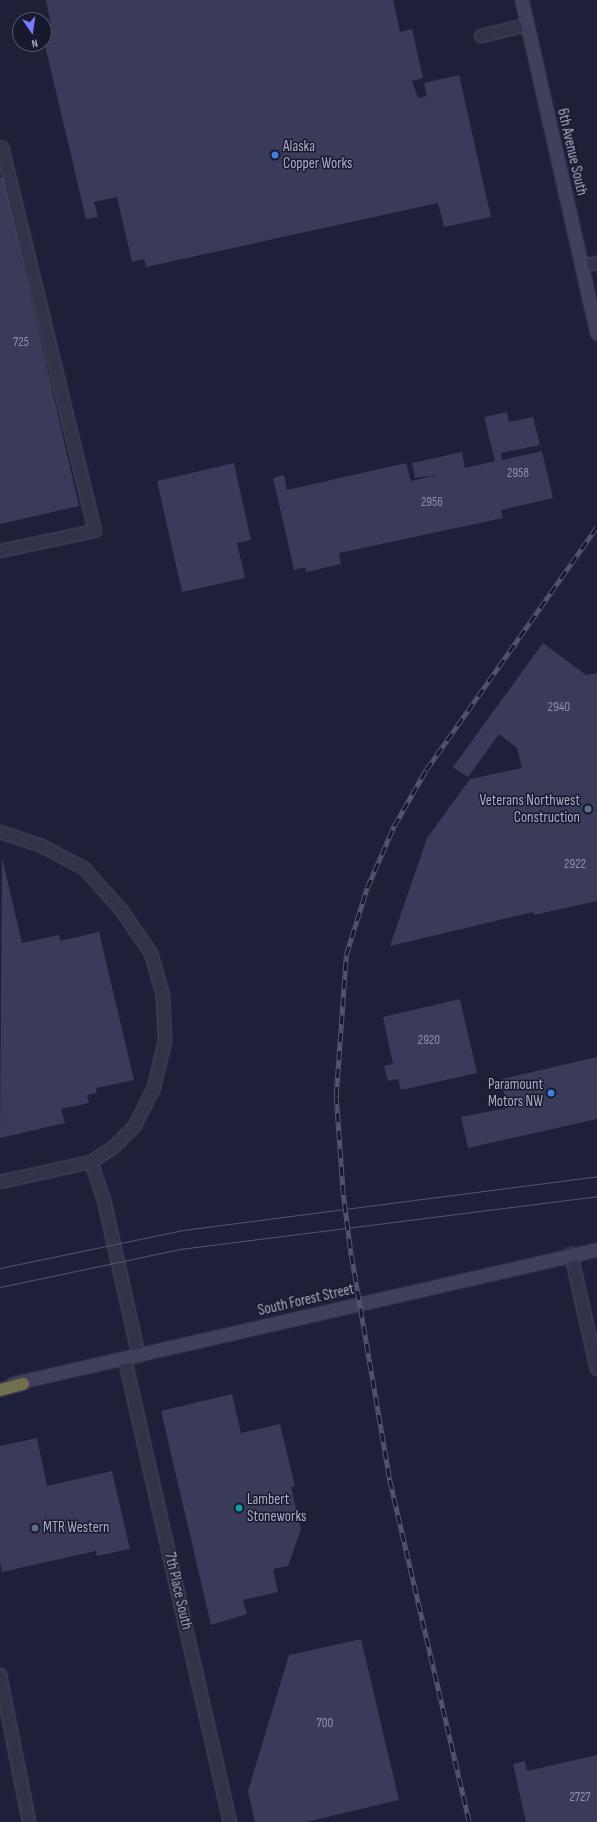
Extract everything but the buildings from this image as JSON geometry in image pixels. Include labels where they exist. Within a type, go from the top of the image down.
[{"type":"highway","points":[[0,1390],[23,1384]]},
{"type":"main road","name":"6th Avenue South","points":[[522,0],[597,334]]},
{"type":"main road","name":"South Forest Street","points":[[0,1385],[23,1384],[572,1254],[597,1250]]},
{"type":"main road","name":"South Forest Street","points":[[0,1396],[23,1384]]},
{"type":"street","points":[[481,36],[527,25]]},
{"type":"street","points":[[0,147],[2,147],[95,531],[0,551]]},
{"type":"street","points":[[582,266],[597,262]]},
{"type":"street","points":[[0,832],[42,846],[85,869],[122,910],[151,953],[163,995],[165,1041],[154,1088],[134,1127],[114,1147],[91,1162],[0,1182]]},
{"type":"street","points":[[91,1162],[104,1200],[139,1356]]},
{"type":"street","points":[[572,1254],[597,1369]]},
{"type":"street","name":"7th Place South","points":[[125,1360],[230,1822]]},
{"type":"street","points":[[0,1675],[29,1822]]},
{"type":"tram line","points":[[0,1268],[183,1230],[597,1176]]},
{"type":"tram line","points":[[0,1287],[180,1249],[597,1196]]},
{"type":"railway","points":[[469,1822],[389,1477],[350,1248],[343,1194],[336,1096],[346,955],[367,888],[394,826],[426,770],[597,527]]},
{"type":"place","name":"Alaska Copper Works","points":[[275,155]]},
{"type":"place","name":"Veterans Northwest Construction","points":[[588,809]]},
{"type":"place","name":"Paramount Motors NW","points":[[551,1093]]},
{"type":"place","name":"Lambert Stoneworks","points":[[239,1508]]},
{"type":"place","name":"MTR Western","points":[[35,1528]]}]
